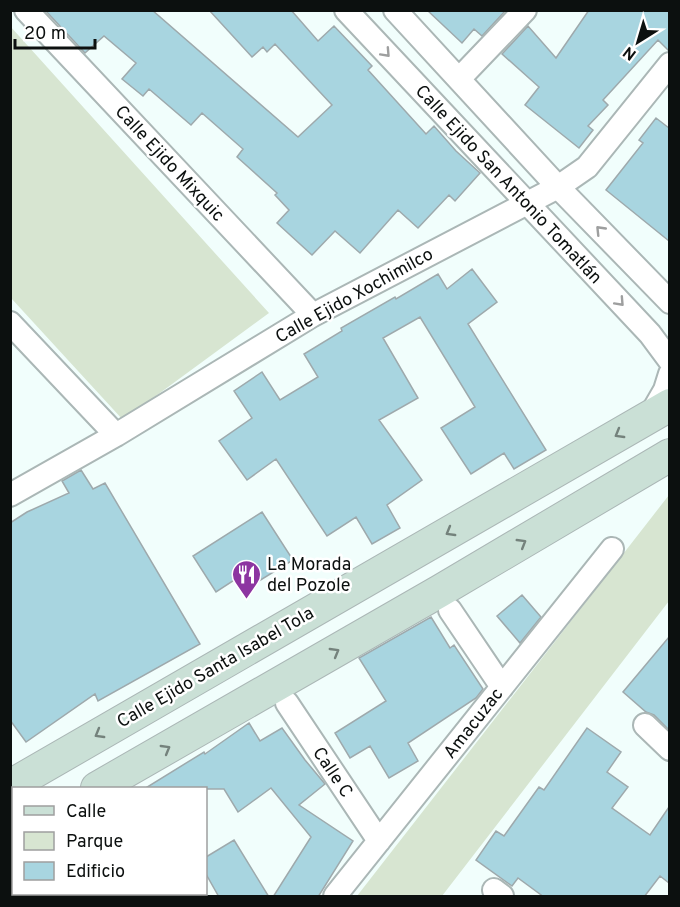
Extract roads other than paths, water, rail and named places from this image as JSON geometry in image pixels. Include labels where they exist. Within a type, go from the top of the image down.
[{"type":"street","name":"Calle Ejido Mixquic","points":[[26,10],[313,315]]},
{"type":"street","name":"Calle Ejido San Antonio Tomatlán","points":[[346,10],[650,334],[669,361]]},
{"type":"street","name":"Calle Ejido San Antonio Tomatlán","points":[[395,10],[558,187],[669,302]]},
{"type":"street","points":[[459,79],[525,10]]},
{"type":"street","name":"Calle Ejido Xochimilco","points":[[10,495],[117,435],[313,315],[558,187],[587,167],[669,64]]},
{"type":"street","points":[[10,323],[117,435]]},
{"type":"street","points":[[660,410],[669,374]]},
{"type":"street","name":"Calle Ejido Santa Isabel Tola","points":[[10,786],[660,410]]},
{"type":"street","points":[[100,787],[440,591],[669,454]]},
{"type":"street","name":"Amacuzac","points":[[335,897],[612,549]]},
{"type":"street","points":[[450,610],[502,687]]},
{"type":"street","name":"Calle C","points":[[287,703],[380,841]]},
{"type":"street","points":[[645,725],[669,749]]},
{"type":"place","name":"La Morada del Pozole","points":[[246,600]]}]
